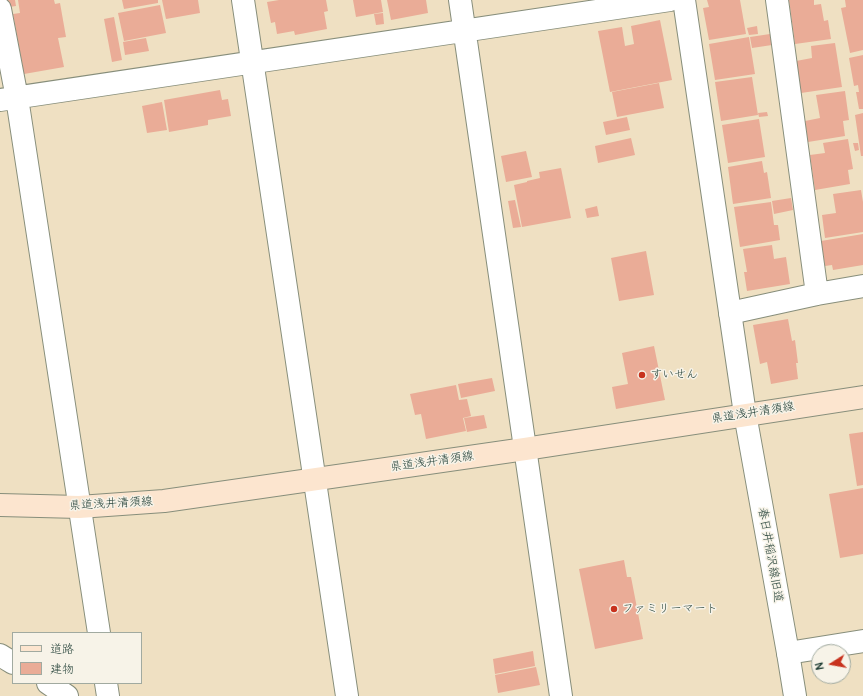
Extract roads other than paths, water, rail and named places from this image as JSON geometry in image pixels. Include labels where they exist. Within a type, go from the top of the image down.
[{"type":"main road","name":"県道浅井清須線","points":[[0,505],[80,507],[164,502],[525,449],[863,397]]},
{"type":"street","points":[[242,0],[347,696]]},
{"type":"street","points":[[460,0],[561,696]]},
{"type":"street","points":[[8,99],[670,0]]},
{"type":"street","name":"春日井稲沢線旧道","points":[[684,0],[745,414],[788,653],[794,696]]},
{"type":"street","points":[[777,0],[817,294]]},
{"type":"street","points":[[0,10],[8,99],[80,507],[99,632]]},
{"type":"street","points":[[730,313],[817,294],[863,286]]},
{"type":"street","points":[[788,653],[863,641]]},
{"type":"street","points":[[0,655],[12,662]]},
{"type":"street","points":[[49,684],[67,696]]},
{"type":"street","points":[[106,684],[108,696]]},
{"type":"place","name":"すいせん","points":[[642,375]]},
{"type":"place","name":"ファミリーマート","points":[[614,609]]}]
